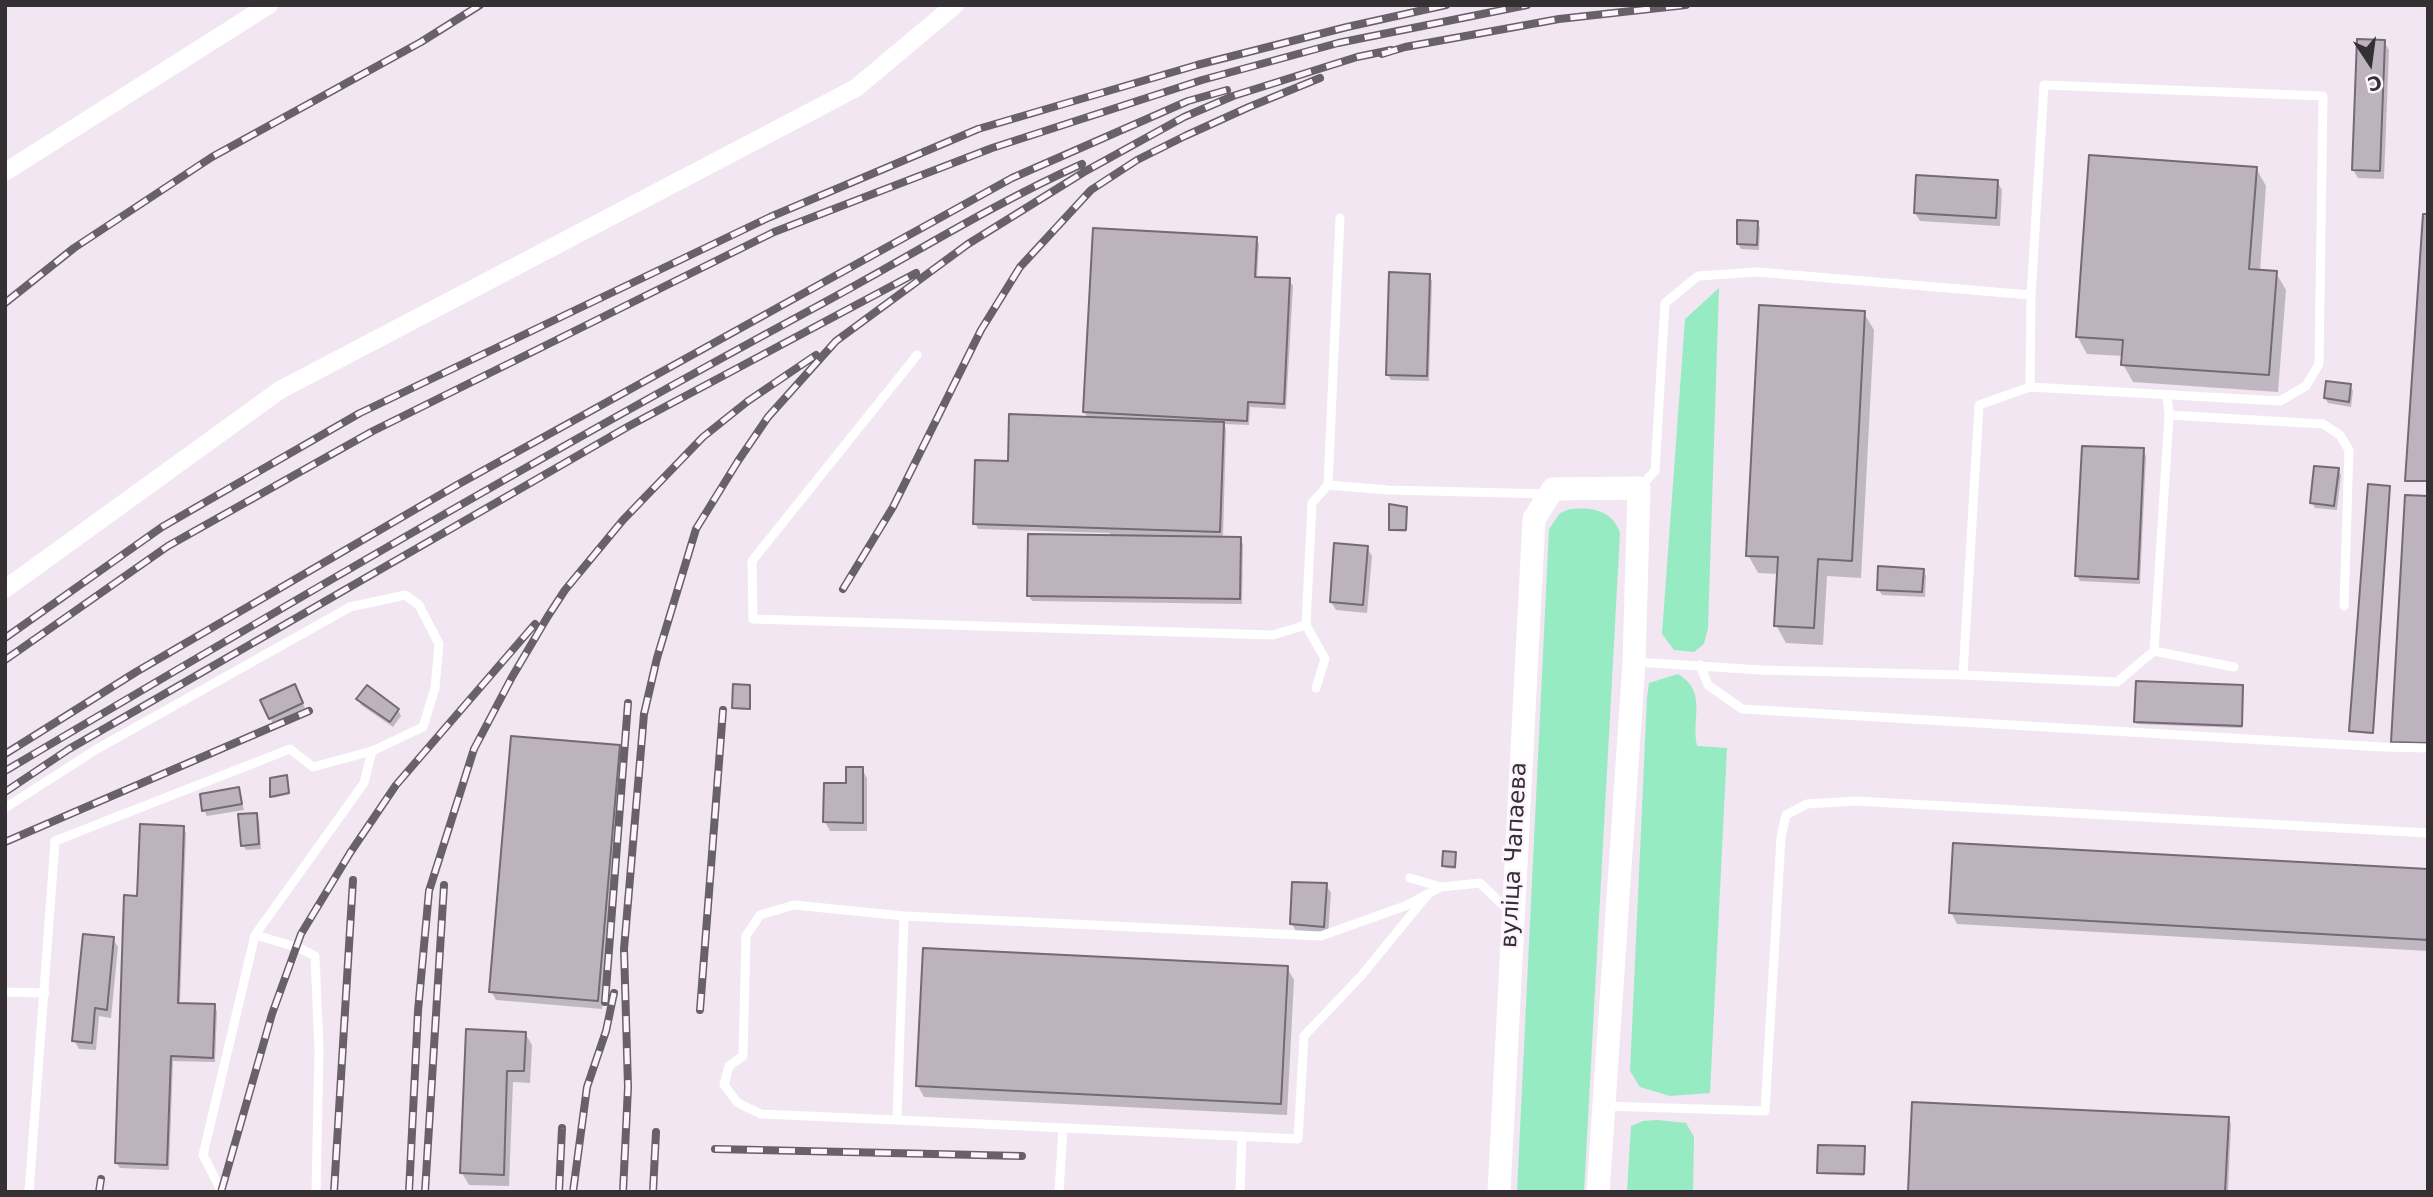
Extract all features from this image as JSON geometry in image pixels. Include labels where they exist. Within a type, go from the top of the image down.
[{"type":"street","points":[[5,172],[269,5]]},
{"type":"street","points":[[5,589],[281,390],[856,88],[955,5]]},
{"type":"street","points":[[1549,494],[1553,489],[1639,488],[1634,662],[1598,1192]]},
{"type":"street","name":"вуліца Чапаева","points":[[1499,1192],[1534,519],[1549,494]]},
{"type":"lane","points":[[1963,675],[1979,405],[2030,387],[2280,401],[2306,386],[2319,364],[2323,96],[2044,85],[2031,295],[2030,387]]},
{"type":"lane","points":[[1316,688],[1325,659],[1306,625],[1312,503],[1328,485],[1340,218]]},
{"type":"lane","points":[[1639,488],[1655,471],[1665,303],[1698,276],[1758,272],[2031,295]]},
{"type":"lane","points":[[917,355],[752,561],[753,619],[1273,635],[1306,625]]},
{"type":"lane","points":[[1634,662],[1761,670],[2117,682],[2154,651],[2169,415],[2167,395]]},
{"type":"lane","points":[[2169,415],[2323,424],[2340,436],[2350,450],[2344,606]]},
{"type":"lane","points":[[1328,485],[1388,490],[1549,494]]},
{"type":"lane","points":[[5,808],[97,748],[350,607],[405,595],[419,605],[439,644],[435,688],[423,727],[372,751],[313,767],[290,749],[55,841],[29,1192]]},
{"type":"lane","points":[[2154,651],[2234,667]]},
{"type":"lane","points":[[1700,665],[1708,685],[1742,709],[2354,746],[2428,748]]},
{"type":"lane","points":[[222,1192],[203,1155],[255,935],[365,783],[372,751]]},
{"type":"lane","points":[[1602,1106],[1765,1111],[1781,837],[1786,815],[1807,804],[1856,801],[2428,833]]},
{"type":"lane","points":[[1410,878],[1441,887]]},
{"type":"lane","points":[[1429,893],[1361,976],[1304,1036],[1298,1139],[761,1114],[738,1103],[724,1085],[729,1066],[743,1056],[746,936],[760,915],[794,905],[904,916],[1321,936],[1405,906],[1429,893],[1441,887],[1480,883],[1512,915]]},
{"type":"lane","points":[[898,1120],[904,916]]},
{"type":"lane","points":[[255,935],[297,947],[314,956],[319,1050],[316,1192]]},
{"type":"lane","points":[[5,992],[45,993]]},
{"type":"lane","points":[[1059,1192],[1063,1128]]},
{"type":"lane","points":[[1240,1192],[1242,1136]]},
{"type":"green space","points":[[1719,288],[1708,628],[1704,644],[1694,652],[1674,650],[1662,634],[1685,319]]},
{"type":"green space","points":[[1570,509],[1593,510],[1607,515],[1617,525],[1620,533],[1584,1192],[1517,1192],[1549,529],[1560,513]]},
{"type":"green space","points":[[1678,674],[1687,681],[1696,697],[1697,746],[1727,748],[1710,1093],[1670,1096],[1640,1087],[1630,1071],[1647,698],[1649,683]]},
{"type":"green space","points":[[1643,1121],[1686,1123],[1694,1137],[1693,1192],[1627,1192],[1631,1126]]},
{"type":"building","points":[[2357,39],[2385,40],[2380,171],[2352,170]]},
{"type":"building","points":[[2089,155],[2257,167],[2249,269],[2277,271],[2269,375],[2121,365],[2123,340],[2076,337]]},
{"type":"building","points":[[1916,175],[1998,180],[1996,218],[1914,213]]},
{"type":"building","points":[[2423,214],[2428,214],[2428,481],[2405,481]]},
{"type":"building","points":[[1737,220],[1758,221],[1757,245],[1737,244]]},
{"type":"building","points":[[1093,228],[1257,237],[1255,277],[1290,278],[1284,404],[1248,402],[1247,421],[1083,412]]},
{"type":"building","points":[[1389,272],[1430,274],[1427,376],[1386,375]]},
{"type":"building","points":[[1759,305],[1865,311],[1852,561],[1818,559],[1814,628],[1774,626],[1778,557],[1746,556]]},
{"type":"building","points":[[2326,381],[2351,384],[2349,402],[2324,398]]},
{"type":"building","points":[[1009,414],[1224,422],[1220,532],[973,524],[975,460],[1008,461]]},
{"type":"building","points":[[2082,446],[2144,448],[2138,579],[2075,576]]},
{"type":"building","points":[[2314,466],[2339,468],[2334,506],[2310,503]]},
{"type":"building","points":[[2368,484],[2390,486],[2373,733],[2349,731]]},
{"type":"building","points":[[2405,495],[2428,496],[2428,743],[2391,742]]},
{"type":"building","points":[[1389,504],[1407,507],[1406,530],[1389,530]]},
{"type":"building","points":[[1028,534],[1241,537],[1240,599],[1027,596]]},
{"type":"building","points":[[1334,543],[1368,546],[1363,605],[1330,602]]},
{"type":"building","points":[[1878,566],[1924,569],[1922,592],[1877,590]]},
{"type":"building","points":[[2136,681],[2243,685],[2242,726],[2134,722]]},
{"type":"building","points":[[295,684],[303,703],[269,719],[260,700]]},
{"type":"building","points":[[733,684],[750,685],[750,709],[732,708]]},
{"type":"building","points":[[367,685],[399,709],[390,722],[356,699]]},
{"type":"building","points":[[511,736],[620,745],[598,1001],[489,992]]},
{"type":"building","points":[[846,767],[863,767],[863,823],[823,822],[824,783],[846,783]]},
{"type":"building","points":[[287,775],[289,793],[270,797],[270,778]]},
{"type":"building","points":[[239,787],[242,804],[202,811],[200,794]]},
{"type":"building","points":[[257,813],[259,844],[241,846],[238,814]]},
{"type":"building","points":[[140,824],[184,826],[178,1003],[215,1004],[213,1058],[171,1056],[167,1165],[115,1163],[124,895],[137,896]]},
{"type":"building","points":[[1953,843],[2428,869],[2428,940],[1949,913]]},
{"type":"building","points":[[1443,851],[1456,852],[1455,867],[1442,866]]},
{"type":"building","points":[[1292,882],[1327,883],[1324,927],[1290,924]]},
{"type":"building","points":[[83,934],[114,937],[107,1010],[95,1008],[92,1043],[72,1041]]},
{"type":"building","points":[[923,948],[1288,966],[1281,1104],[916,1086]]},
{"type":"building","points":[[466,1029],[526,1032],[524,1071],[507,1071],[504,1175],[460,1173]]},
{"type":"building","points":[[1912,1102],[2229,1117],[2225,1192],[1908,1192]]},
{"type":"building","points":[[1818,1145],[1865,1146],[1864,1174],[1817,1173]]},
{"type":"railway","points":[[5,303],[74,248],[212,157],[421,42],[480,5]]},
{"type":"railway","points":[[5,638],[162,527],[360,413],[770,217],[978,129],[1197,65],[1446,5]]},
{"type":"railway","points":[[5,660],[168,546],[373,431],[774,232],[992,148],[1202,80],[1338,43],[1527,5]]},
{"type":"railway","points":[[1382,54],[1405,47],[1559,19],[1686,5]]},
{"type":"railway","points":[[623,1192],[628,1087],[624,949],[644,714],[657,658],[696,529],[738,461],[768,417],[836,341],[968,244],[1084,172],[1184,117],[1233,96],[1357,57],[1391,50]]},
{"type":"railway","points":[[843,589],[893,507],[981,330],[1020,267],[1091,190],[1137,160],[1185,136],[1320,78]]},
{"type":"railway","points":[[5,754],[136,672],[457,485],[1012,178],[1188,101],[1227,90]]},
{"type":"railway","points":[[5,771],[610,420],[981,215],[1082,164]]},
{"type":"railway","points":[[5,792],[69,749],[629,426],[916,273]]},
{"type":"railway","points":[[409,1192],[418,1011],[429,891],[474,749],[548,616],[565,590],[623,520],[703,437],[748,401],[816,355]]},
{"type":"railway","points":[[221,1192],[272,1014],[301,934],[350,853],[396,785],[535,624]]},
{"type":"railway","points":[[605,1002],[628,703]]},
{"type":"railway","points":[[700,1010],[723,710]]},
{"type":"railway","points":[[5,842],[309,711]]},
{"type":"railway","points":[[334,1192],[353,880]]},
{"type":"railway","points":[[425,1192],[444,885]]},
{"type":"railway","points":[[573,1192],[587,1087],[606,1031],[614,993]]},
{"type":"railway","points":[[559,1192],[562,1128]]},
{"type":"railway","points":[[653,1192],[656,1132]]},
{"type":"railway","points":[[715,1149],[1022,1156]]},
{"type":"railway","points":[[99,1192],[101,1179]]}]
